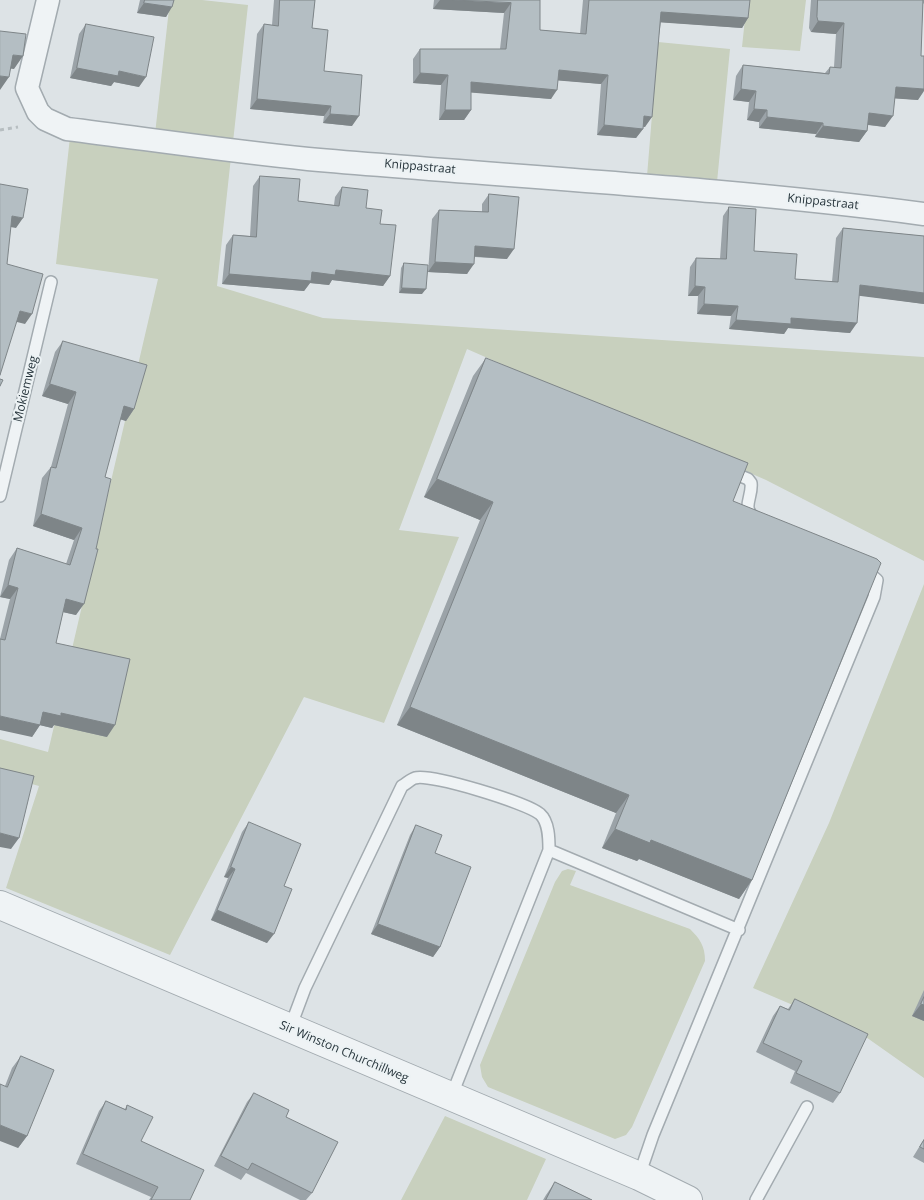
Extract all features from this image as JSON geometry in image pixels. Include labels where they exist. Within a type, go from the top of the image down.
[{"type":"street","name":"Knippastraat","points":[[48,0],[26,88],[38,112],[45,119],[67,130],[305,158],[838,202],[924,214]]},
{"type":"street","name":"Sir Winston Churchillweg","points":[[0,905],[639,1176],[688,1200]]},
{"type":"lane","name":"Mokiemweg","points":[[0,496],[45,315],[51,282]]},
{"type":"lane","points":[[722,468],[748,479],[752,488],[746,507],[748,513],[770,525]]},
{"type":"lane","points":[[639,1176],[653,1135],[739,930],[874,597],[877,580],[868,570],[850,562]]},
{"type":"lane","points":[[290,1029],[305,988],[402,786],[415,778],[432,778],[523,804],[542,815],[548,830],[549,850],[452,1097]]},
{"type":"lane","points":[[549,850],[739,930]]},
{"type":"lane","points":[[756,1200],[807,1107]]},
{"type":"green space","points":[[170,0],[202,0],[248,5],[233,142],[155,134]]},
{"type":"green space","points":[[747,0],[806,0],[800,51],[742,47]]},
{"type":"green space","points":[[658,42],[730,49],[717,182],[647,176]]},
{"type":"green space","points":[[70,137],[231,157],[217,286],[323,318],[924,357],[924,561],[766,480],[467,349],[399,530],[459,537],[384,723],[304,697],[170,955],[6,888],[39,786],[0,775],[0,739],[48,752],[158,279],[56,264]]},
{"type":"green space","points":[[924,584],[924,1078],[863,1035],[753,988],[829,823]]},
{"type":"green space","points":[[568,869],[576,871],[570,885],[690,929],[699,940],[704,951],[705,961],[632,1127],[626,1135],[615,1139],[488,1087],[482,1077],[480,1065],[555,882],[562,871]]},
{"type":"green space","points":[[445,1116],[546,1159],[527,1200],[401,1200]]},
{"type":"building","points":[[145,0],[174,0],[172,7],[144,3]]},
{"type":"building","points":[[280,0],[315,0],[312,28],[328,30],[324,71],[362,75],[359,116],[330,114],[331,106],[257,99],[264,24],[278,26]]},
{"type":"building","points":[[453,0],[540,0],[540,30],[586,34],[589,0],[750,0],[748,18],[661,12],[652,117],[644,116],[643,129],[604,125],[608,75],[559,70],[557,90],[471,82],[471,110],[445,110],[448,75],[420,73],[420,49],[506,49],[511,3]]},
{"type":"building","points":[[818,0],[923,0],[921,56],[924,56],[924,89],[896,87],[893,116],[869,113],[867,131],[823,126],[823,123],[767,117],[767,110],[754,109],[756,91],[741,89],[743,65],[829,74],[830,67],[841,68],[844,23],[818,21]]},
{"type":"building","points":[[86,24],[154,37],[146,77],[119,71],[118,76],[77,68]]},
{"type":"building","points":[[0,31],[26,34],[23,56],[13,55],[9,77],[0,76]]},
{"type":"building","points":[[260,176],[300,179],[298,201],[339,206],[342,187],[368,190],[366,208],[382,210],[380,224],[396,225],[390,276],[336,270],[335,275],[312,272],[311,281],[229,274],[233,235],[256,237]]},
{"type":"building","points":[[0,184],[28,189],[23,218],[12,216],[7,264],[43,274],[32,314],[20,311],[0,375]]},
{"type":"building","points":[[489,194],[519,197],[514,249],[475,246],[474,264],[435,262],[439,210],[488,212]]},
{"type":"building","points":[[729,207],[756,209],[754,251],[797,254],[795,279],[838,282],[843,228],[924,236],[924,293],[860,285],[857,323],[791,318],[791,324],[736,320],[738,306],[704,304],[705,287],[695,286],[696,258],[726,259]]},
{"type":"building","points":[[404,263],[428,265],[426,289],[402,288]]},
{"type":"building","points":[[63,341],[147,365],[134,409],[124,406],[105,477],[111,479],[96,549],[98,549],[84,604],[66,599],[56,643],[130,659],[115,725],[61,713],[61,716],[43,712],[40,725],[0,716],[0,639],[5,640],[18,588],[8,585],[17,548],[70,565],[82,528],[41,514],[51,467],[56,468],[76,392],[50,384]]},
{"type":"building","points":[[486,358],[748,463],[733,501],[877,559],[881,563],[752,880],[651,840],[650,843],[615,829],[629,795],[410,707],[493,502],[437,479]]},
{"type":"building","points":[[0,768],[34,776],[19,838],[0,833]]},
{"type":"building","points":[[249,822],[301,844],[284,886],[292,889],[274,934],[217,910],[235,869],[231,867]]},
{"type":"building","points":[[416,825],[442,835],[435,853],[471,867],[440,947],[378,924]]},
{"type":"building","points":[[795,999],[868,1034],[840,1093],[796,1073],[802,1061],[763,1043],[780,1006],[789,1010]]},
{"type":"building","points":[[21,1056],[54,1070],[27,1136],[0,1125],[0,1084],[7,1087]]},
{"type":"building","points":[[254,1093],[289,1110],[286,1117],[338,1142],[312,1193],[252,1163],[248,1170],[221,1156]]},
{"type":"building","points":[[106,1101],[126,1110],[127,1105],[153,1117],[141,1141],[204,1170],[190,1200],[151,1200],[158,1187],[83,1154]]},
{"type":"building","points":[[924,1140],[924,1149],[920,1147]]},
{"type":"building","points":[[555,1182],[592,1200],[546,1200]]}]
